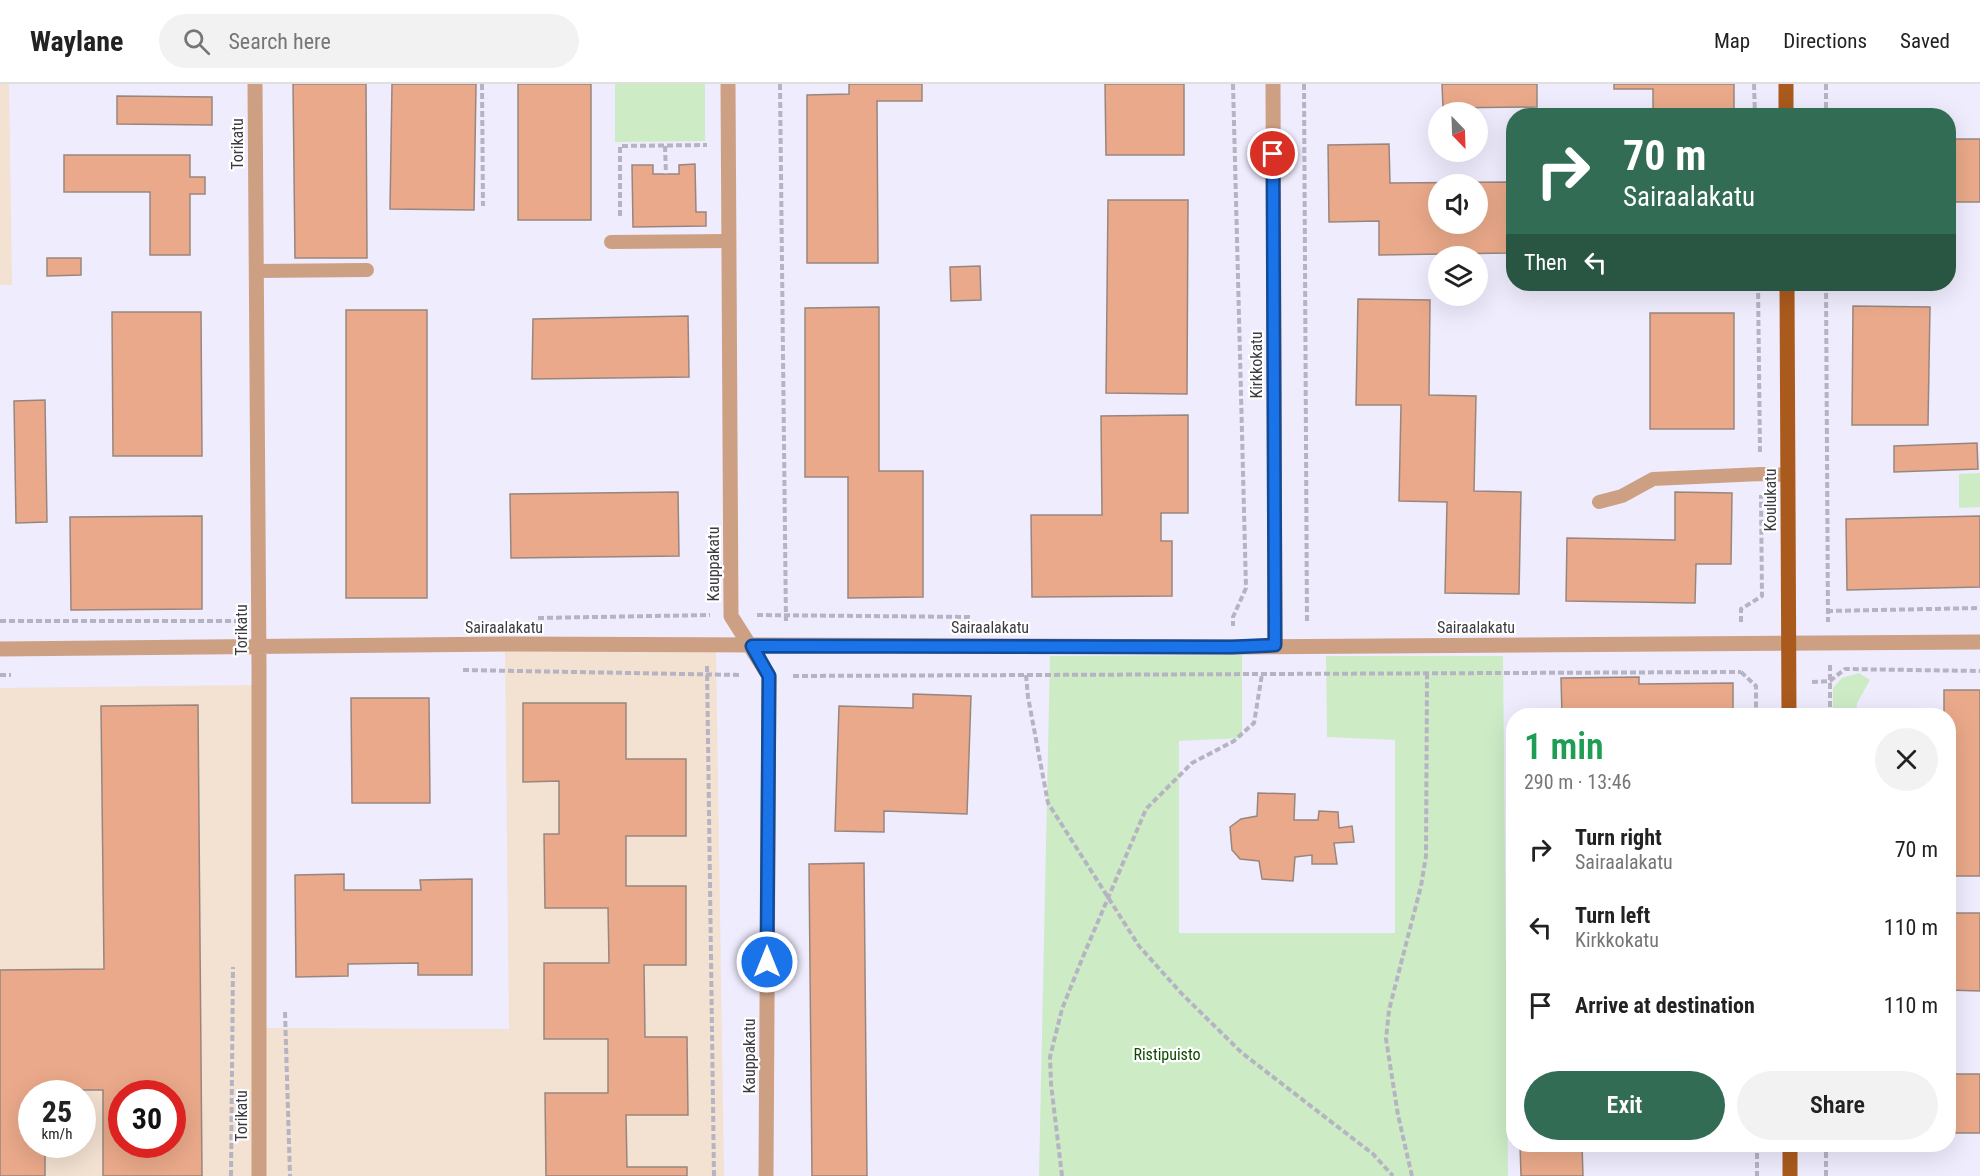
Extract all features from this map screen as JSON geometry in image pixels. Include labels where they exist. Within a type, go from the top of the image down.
[{"type":"main road","points":[[1786,84],[1786,108]]},
{"type":"main road","name":"Koulukatu","points":[[1787,291],[1789,708]]},
{"type":"main road","points":[[1790,1152],[1790,1176]]},
{"type":"street","name":"Torikatu","points":[[255,84],[259,646],[259,1176]]},
{"type":"street","name":"Kauppakatu","points":[[728,84],[731,616],[769,676],[766,1176]]},
{"type":"street","name":"Kirkkokatu","points":[[1273,84],[1275,645]]},
{"type":"street","name":"Sairaalakatu","points":[[0,649],[512,644],[1232,647],[1980,642]]},
{"type":"lane","points":[[611,242],[728,241]]},
{"type":"lane","points":[[256,271],[367,270]]},
{"type":"lane","points":[[1599,501],[1623,496],[1653,479],[1788,475]]},
{"type":"path","points":[[482,84],[483,206]]},
{"type":"path","points":[[1233,84],[1246,588],[1233,617]]},
{"type":"path","points":[[1304,84],[1307,617]]},
{"type":"path","points":[[1754,84],[1755,108]]},
{"type":"path","points":[[1826,84],[1826,108]]},
{"type":"path","points":[[620,216],[620,146],[714,145]]},
{"type":"path","points":[[665,146],[666,174]]},
{"type":"path","points":[[1826,291],[1827,611],[1980,608]]},
{"type":"path","points":[[535,618],[970,617]]},
{"type":"path","points":[[1741,645],[1741,672]]},
{"type":"path","points":[[1830,708],[1830,681],[1845,669],[1980,671]]},
{"type":"path","points":[[523,671],[769,676],[1741,672],[1756,686],[1756,708]]},
{"type":"path","points":[[1062,1176],[1050,1057],[1062,1009],[1146,809],[1192,764],[1234,741],[1254,723],[1262,674]]},
{"type":"path","points":[[1412,1176],[1398,1115],[1386,1039],[1389,1010],[1421,886],[1426,856],[1427,674]]},
{"type":"path","points":[[1026,675],[1047,802],[1139,946],[1181,993],[1242,1053],[1373,1154],[1394,1176]]},
{"type":"path","points":[[1757,1152],[1757,1176]]},
{"type":"path","points":[[1826,1152],[1826,1176]]},
{"type":"shaded area","points":[[0,84],[9,84],[12,285],[0,285]]},
{"type":"shaded area","points":[[505,650],[716,652],[724,1176],[0,1176],[0,688],[265,685],[264,1028],[509,1029]]},
{"type":"green space","points":[[615,84],[705,84],[705,141],[615,142]]},
{"type":"green space","points":[[1980,473],[1980,507],[1959,508],[1959,474]]},
{"type":"green space","name":"Ristipuisto","points":[[1242,655],[1242,738],[1179,741],[1179,933],[1395,933],[1395,740],[1327,737],[1326,656],[1503,656],[1508,1176],[1039,1176],[1050,656]]},
{"type":"green space","points":[[1859,673],[1870,680],[1857,708],[1833,708],[1833,688],[1842,678]]},
{"type":"building","points":[[293,84],[366,84],[367,258],[295,258]]},
{"type":"building","points":[[392,84],[476,84],[474,210],[390,209]]},
{"type":"building","points":[[518,84],[591,84],[591,220],[518,220]]},
{"type":"building","points":[[849,84],[922,84],[922,101],[877,101],[878,263],[807,263],[807,95],[849,94]]},
{"type":"building","points":[[1105,84],[1184,84],[1184,155],[1106,155]]},
{"type":"building","points":[[1442,84],[1537,84],[1537,107],[1488,108],[1488,102],[1443,102]]},
{"type":"building","points":[[1614,84],[1734,84],[1734,108],[1653,108],[1653,89],[1614,89]]},
{"type":"building","points":[[117,96],[212,97],[212,125],[117,124]]},
{"type":"building","points":[[1956,139],[1980,139],[1980,202],[1956,202]]},
{"type":"building","points":[[1389,144],[1390,183],[1428,183],[1428,234],[1488,234],[1488,182],[1506,182],[1506,253],[1488,253],[1488,246],[1428,246],[1428,254],[1379,255],[1379,221],[1329,222],[1328,145]]},
{"type":"building","points":[[64,155],[190,155],[190,177],[205,177],[205,194],[190,194],[190,255],[150,255],[150,192],[64,192]]},
{"type":"building","points":[[695,164],[696,212],[706,212],[706,226],[633,227],[632,165],[653,165],[653,174],[679,174],[679,165]]},
{"type":"building","points":[[1108,200],[1188,200],[1187,394],[1106,393]]},
{"type":"building","points":[[47,258],[81,258],[81,275],[47,276]]},
{"type":"building","points":[[980,266],[981,300],[951,301],[950,267]]},
{"type":"building","points":[[1358,299],[1428,300],[1428,306],[1430,306],[1429,395],[1476,396],[1474,491],[1521,492],[1519,594],[1445,593],[1447,502],[1399,501],[1401,405],[1356,405]]},
{"type":"building","points":[[1853,306],[1930,307],[1928,425],[1852,425]]},
{"type":"building","points":[[879,307],[879,471],[923,471],[923,597],[848,598],[848,477],[805,477],[805,308]]},
{"type":"building","points":[[346,310],[427,310],[427,598],[346,598]]},
{"type":"building","points":[[112,312],[201,312],[202,456],[113,456]]},
{"type":"building","points":[[1650,313],[1734,313],[1734,429],[1650,429]]},
{"type":"building","points":[[688,316],[689,377],[532,379],[533,319]]},
{"type":"building","points":[[45,400],[47,522],[16,523],[14,401]]},
{"type":"building","points":[[1188,415],[1188,513],[1161,513],[1161,541],[1172,541],[1172,596],[1032,597],[1031,515],[1102,515],[1101,416]]},
{"type":"building","points":[[1977,443],[1978,469],[1894,472],[1894,446]]},
{"type":"building","points":[[678,492],[679,556],[511,558],[510,494]]},
{"type":"building","points":[[1675,492],[1732,493],[1731,564],[1696,564],[1695,603],[1566,601],[1567,538],[1675,540]]},
{"type":"building","points":[[202,516],[202,609],[71,610],[70,517]]},
{"type":"building","points":[[1980,516],[1980,587],[1847,590],[1846,519]]},
{"type":"building","points":[[1639,677],[1639,684],[1733,683],[1733,708],[1562,708],[1561,678]]},
{"type":"building","points":[[1944,690],[1980,690],[1980,876],[1956,876],[1956,708],[1944,708]]},
{"type":"building","points":[[913,694],[971,696],[967,814],[884,811],[884,832],[835,831],[839,706],[913,708]]},
{"type":"building","points":[[351,698],[429,698],[430,803],[352,803]]},
{"type":"building","points":[[523,703],[626,703],[626,759],[686,759],[686,836],[626,836],[626,886],[686,886],[686,965],[644,965],[645,1037],[687,1037],[688,1115],[626,1115],[627,1167],[687,1167],[687,1176],[546,1176],[545,1093],[608,1093],[608,1039],[544,1039],[544,963],[609,963],[608,908],[545,908],[544,834],[559,834],[559,781],[523,782]]},
{"type":"building","points":[[198,705],[202,1176],[103,1176],[103,1090],[96,1090],[96,1080],[18,1080],[18,1158],[45,1158],[45,1176],[0,1176],[0,970],[104,969],[101,706]]},
{"type":"building","points":[[1258,793],[1295,794],[1294,820],[1318,820],[1319,811],[1338,812],[1339,828],[1352,826],[1354,842],[1334,843],[1337,864],[1312,864],[1312,855],[1295,857],[1293,881],[1262,879],[1259,861],[1240,859],[1232,850],[1230,827],[1241,819],[1257,816]]},
{"type":"building","points":[[864,863],[867,1176],[812,1176],[809,864]]},
{"type":"building","points":[[344,874],[344,890],[421,890],[420,880],[472,879],[472,975],[418,975],[418,963],[348,964],[348,976],[296,977],[295,875]]},
{"type":"building","points":[[1956,913],[1980,913],[1980,991],[1956,990]]},
{"type":"building","points":[[1956,1074],[1980,1074],[1980,1133],[1956,1133]]},
{"type":"building","points":[[1520,1152],[1582,1152],[1583,1176],[1521,1176]]},
{"type":"route","points":[[767,962],[769,676],[752,646],[1232,647],[1275,645],[1273,154]]}]
